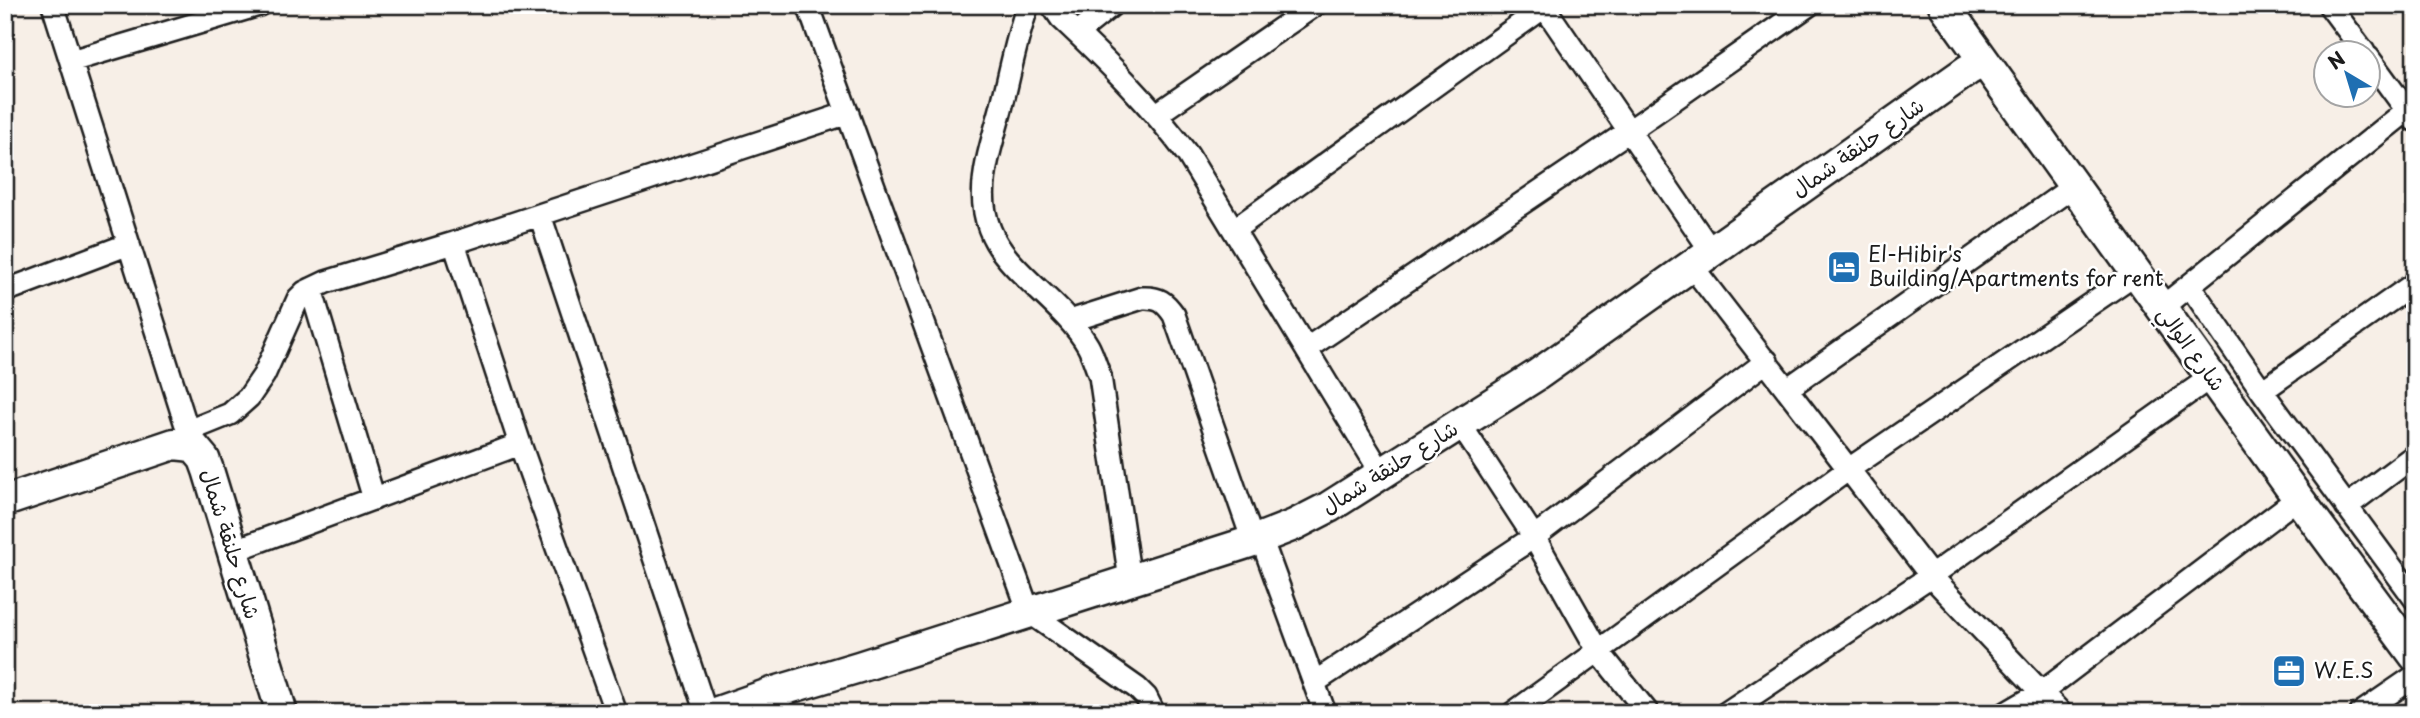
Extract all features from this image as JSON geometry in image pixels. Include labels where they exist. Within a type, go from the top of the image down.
[{"type":"street","points":[[53,5],[190,438],[230,414],[249,397],[264,375],[298,299],[311,289],[848,113]]},
{"type":"street","points":[[71,61],[259,5]]},
{"type":"street","points":[[808,5],[1029,612],[1137,688],[1146,697],[1154,713]]},
{"type":"street","points":[[1028,5],[1017,35],[1001,109],[988,149],[982,189],[988,226],[1006,257],[1070,321],[1089,347],[1100,376],[1130,580]]},
{"type":"street","points":[[1052,5],[1157,114],[1188,155],[1382,474]]},
{"type":"street","points":[[1077,33],[1112,5]]},
{"type":"street","points":[[1157,114],[1315,5]]},
{"type":"street","points":[[1306,349],[1629,131],[1809,5]]},
{"type":"street","name":"شارع الوالي","points":[[1944,5],[2136,273],[2175,299],[2211,377],[2415,656]]},
{"type":"street","points":[[2329,5],[2354,38]]},
{"type":"street","points":[[1235,229],[1545,6],[1629,131],[1701,258],[1787,389],[1931,576],[2060,713]]},
{"type":"street","name":"شارع حلنقة شمال","points":[[715,713],[778,702],[1029,612],[1257,540],[1294,525],[1382,474],[1537,375],[1984,61]]},
{"type":"street","points":[[2382,74],[2412,112],[2175,299],[2262,391],[2415,599]]},
{"type":"street","points":[[1787,389],[2074,186]]},
{"type":"street","points":[[540,215],[706,713]]},
{"type":"street","points":[[454,243],[520,444],[616,713]]},
{"type":"street","points":[[5,291],[129,244]]},
{"type":"street","points":[[1513,713],[1849,469],[2136,273]]},
{"type":"street","points":[[2262,391],[2415,283]]},
{"type":"street","points":[[311,289],[374,499]]},
{"type":"street","points":[[1070,321],[1153,297],[1165,302],[1174,315],[1257,540],[1325,713]]},
{"type":"street","points":[[1315,682],[1534,537],[1767,361]]},
{"type":"street","points":[[1726,713],[1931,576],[2211,377]]},
{"type":"street","points":[[1460,424],[1534,537],[1599,652],[1648,713]]},
{"type":"street","name":"شارع حلنقة شمال","points":[[5,501],[190,438],[204,459],[282,713]]},
{"type":"street","points":[[233,551],[520,444]]},
{"type":"street","points":[[2346,507],[2415,455]]},
{"type":"street","points":[[2006,713],[2042,692],[2298,498]]},
{"type":"street","points":[[2361,713],[2415,676]]},
{"type":"place","name":"El-Hibir's Building/Apartments for rent","points":[[1844,267]]},
{"type":"place","name":"W.E.S","points":[[2289,671]]}]
